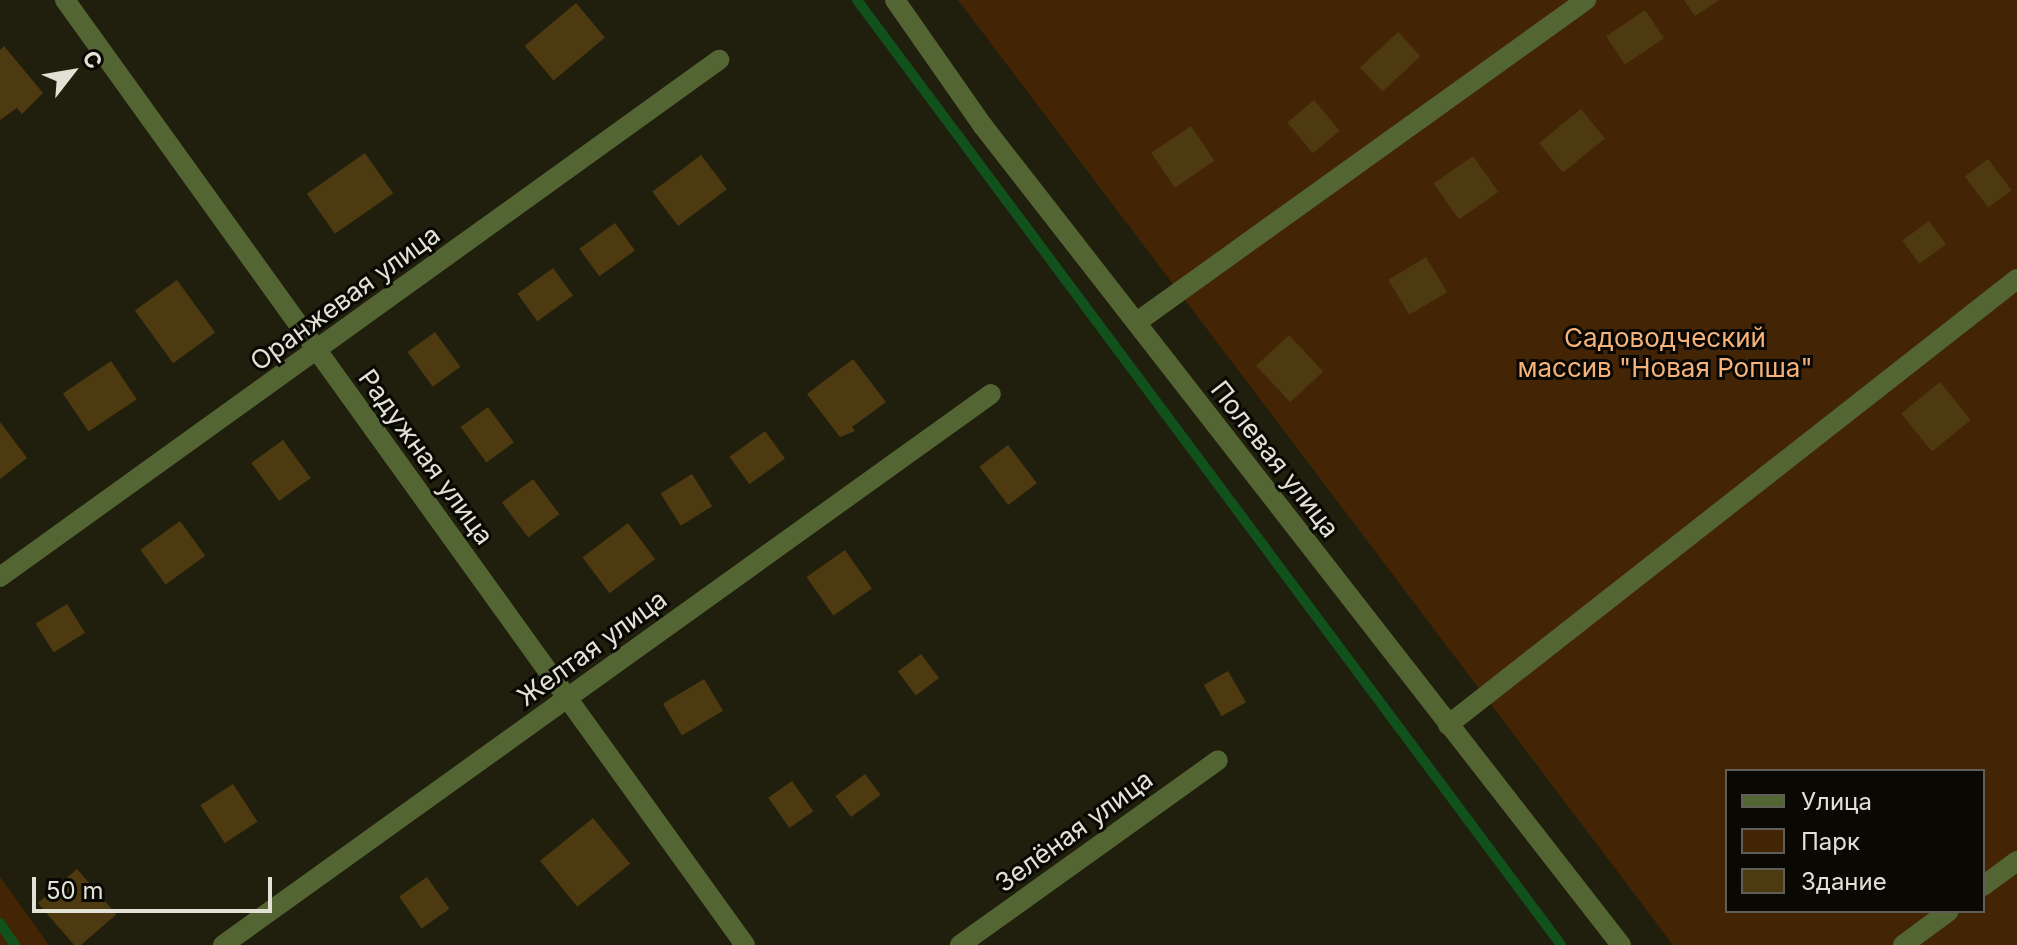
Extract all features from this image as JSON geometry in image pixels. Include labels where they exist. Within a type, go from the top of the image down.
[{"type":"street","name":"Радужная улица","points":[[65,0],[745,945]]},
{"type":"street","name":"Полевая улица","points":[[895,0],[983,126],[1621,945]]},
{"type":"street","points":[[1137,322],[1586,0]]},
{"type":"street","name":"Оранжевая улица","points":[[0,577],[719,60]]},
{"type":"street","points":[[1448,725],[2017,279]]},
{"type":"street","name":"Желтая улица","points":[[223,945],[991,394]]},
{"type":"street","name":"Зелёная улица","points":[[960,945],[1218,760]]},
{"type":"street","points":[[1985,885],[2017,861]]},
{"type":"street","points":[[1903,945],[1946,913]]},
{"type":"green space","name":"Садоводческий массив \"Новая Ропша\"","points":[[958,0],[2017,0],[2017,945],[1673,945]]},
{"type":"green space","points":[[0,877],[49,945],[0,945]]},
{"type":"building","points":[[1684,0],[1719,0],[1695,16]]},
{"type":"building","points":[[576,3],[605,37],[554,81],[525,46]]},
{"type":"building","points":[[1645,10],[1664,38],[1625,64],[1606,36]]},
{"type":"building","points":[[1398,32],[1421,56],[1382,92],[1360,67]]},
{"type":"building","points":[[4,46],[43,93],[22,114],[17,108],[0,120],[0,50]]},
{"type":"building","points":[[1314,100],[1340,131],[1313,153],[1287,122]]},
{"type":"building","points":[[1581,109],[1605,139],[1563,173],[1539,143]]},
{"type":"building","points":[[1191,126],[1214,161],[1175,188],[1151,153]]},
{"type":"building","points":[[365,153],[393,193],[335,234],[307,194]]},
{"type":"building","points":[[701,155],[727,189],[678,226],[652,192]]},
{"type":"building","points":[[1473,156],[1498,192],[1459,220],[1434,184]]},
{"type":"building","points":[[1988,159],[2011,190],[1988,208],[1965,176]]},
{"type":"building","points":[[1929,221],[1946,244],[1919,264],[1902,240]]},
{"type":"building","points":[[615,223],[635,251],[599,276],[579,249]]},
{"type":"building","points":[[1426,257],[1447,292],[1409,315],[1388,280]]},
{"type":"building","points":[[553,268],[573,296],[537,321],[517,294]]},
{"type":"building","points":[[177,280],[215,333],[173,363],[135,311]]},
{"type":"building","points":[[435,332],[460,367],[433,387],[407,352]]},
{"type":"building","points":[[1289,335],[1323,372],[1290,402],[1256,366]]},
{"type":"building","points":[[853,359],[886,402],[852,427],[855,431],[840,437],[807,394]]},
{"type":"building","points":[[111,361],[137,399],[89,432],[63,393]]},
{"type":"building","points":[[1940,382],[1971,420],[1932,452],[1901,413]]},
{"type":"building","points":[[488,407],[514,443],[486,463],[460,427]]},
{"type":"building","points":[[0,422],[27,458],[0,479]]},
{"type":"building","points":[[765,431],[785,459],[749,484],[729,457]]},
{"type":"building","points":[[283,440],[311,478],[279,501],[251,463]]},
{"type":"building","points":[[1008,445],[1037,483],[1008,505],[979,467]]},
{"type":"building","points":[[692,474],[712,506],[681,526],[661,494]]},
{"type":"building","points":[[533,479],[559,514],[528,538],[502,502]]},
{"type":"building","points":[[180,521],[205,556],[166,585],[140,550]]},
{"type":"building","points":[[628,523],[655,559],[610,593],[582,557]]},
{"type":"building","points":[[845,550],[872,589],[833,615],[806,577]]},
{"type":"building","points":[[67,604],[85,633],[54,652],[36,624]]},
{"type":"building","points":[[921,654],[939,678],[916,695],[898,671]]},
{"type":"building","points":[[1228,671],[1246,702],[1222,716],[1204,685]]},
{"type":"building","points":[[704,679],[723,711],[682,735],[663,704]]},
{"type":"building","points":[[865,774],[881,795],[851,817],[835,796]]},
{"type":"building","points":[[792,781],[813,811],[789,828],[768,798]]},
{"type":"building","points":[[233,784],[258,822],[225,843],[200,805]]},
{"type":"building","points":[[593,818],[630,864],[577,907],[540,861]]},
{"type":"building","points":[[77,869],[116,914],[81,945],[74,945],[38,903]]},
{"type":"building","points":[[427,877],[449,909],[422,928],[399,897]]},
{"type":"waterway","points":[[857,0],[1561,945]]},
{"type":"waterway","points":[[0,923],[15,945]]}]
